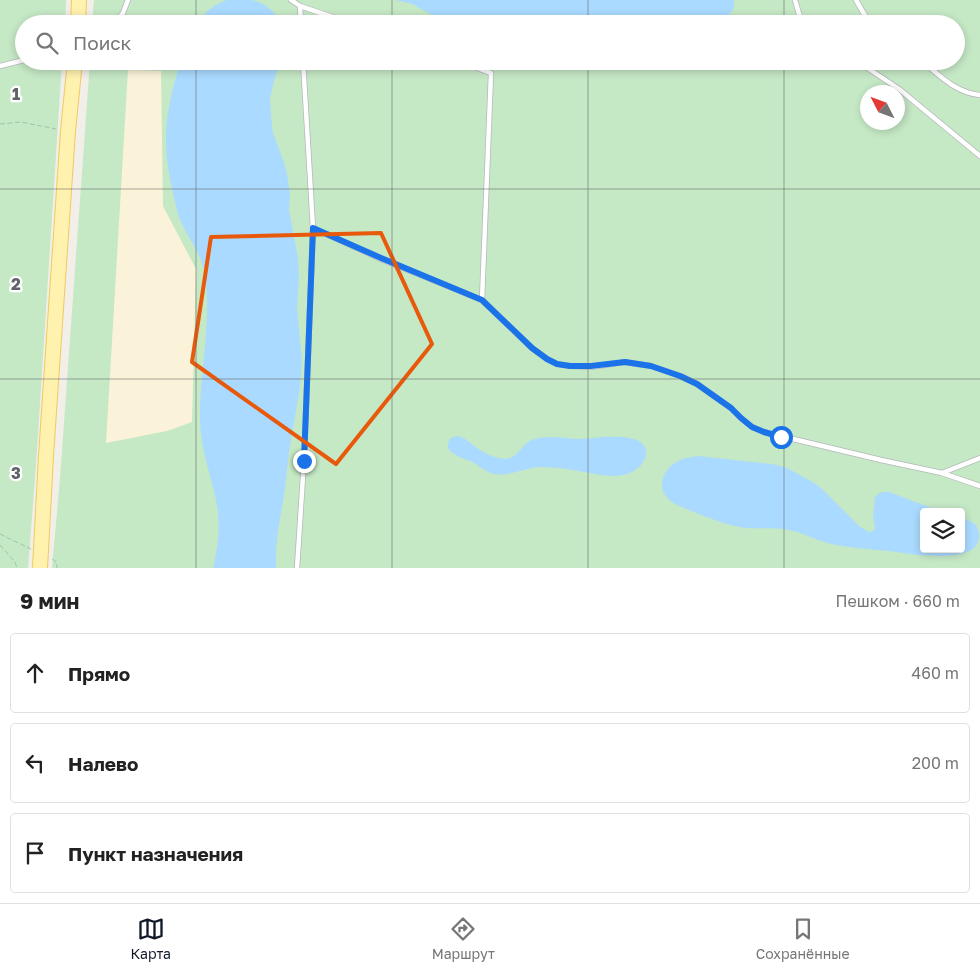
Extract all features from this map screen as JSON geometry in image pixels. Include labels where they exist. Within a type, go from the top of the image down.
[{"type":"main road","points":[[79,15],[80,0]]},
{"type":"main road","points":[[40,568],[68,131],[75,70]]},
{"type":"lane","points":[[121,15],[128,0]]},
{"type":"lane","points":[[291,0],[300,6],[326,15]]},
{"type":"lane","points":[[795,0],[799,15]]},
{"type":"lane","points":[[856,0],[865,15]]},
{"type":"lane","points":[[300,6],[300,15]]},
{"type":"lane","points":[[0,66],[15,62]]},
{"type":"lane","points":[[297,568],[304,461],[313,228],[304,70]]},
{"type":"lane","points":[[482,300],[491,73],[483,70]]},
{"type":"lane","points":[[870,70],[899,89],[980,156]]},
{"type":"lane","points":[[933,70],[955,87],[965,92],[980,95]]},
{"type":"lane","points":[[313,228],[482,300],[532,348],[557,364],[591,366],[625,362],[651,366],[697,384],[731,408],[752,427],[764,432],[942,473],[980,486]]},
{"type":"lane","points":[[942,473],[980,458]]},
{"type":"path","points":[[0,124],[22,122],[68,131]]},
{"type":"path","points":[[0,545],[15,562],[17,568]]},
{"type":"highlighted area","points":[[381,233],[432,344],[336,464],[192,362],[211,237]]},
{"type":"green space","points":[[0,0],[66,0],[65,15],[15,15],[15,70],[61,70],[28,568],[0,568]]},
{"type":"green space","points":[[94,0],[980,0],[980,568],[52,568],[89,70],[965,70],[965,15],[93,15]]},
{"type":"sand","points":[[128,70],[161,71],[163,206],[196,269],[192,422],[167,431],[106,443]]},
{"type":"water","points":[[227,0],[251,0],[265,5],[275,15],[204,15],[218,4]]},
{"type":"water","points":[[396,0],[734,0],[733,9],[728,15],[432,15],[412,4]]},
{"type":"water","points":[[179,70],[277,70],[270,98],[271,117],[273,133],[285,165],[290,194],[289,210],[298,258],[297,307],[302,361],[300,387],[278,531],[276,568],[213,568],[218,542],[218,515],[215,494],[203,449],[200,421],[207,293],[201,260],[179,217],[169,171],[166,139],[172,94]]},
{"type":"water","points":[[458,436],[487,454],[505,459],[513,457],[532,440],[550,437],[581,439],[628,438],[643,444],[646,455],[641,465],[634,471],[618,476],[539,467],[499,475],[488,472],[452,453],[448,446],[449,441],[451,438]]},
{"type":"water","points":[[698,456],[785,467],[821,488],[859,526],[869,532],[875,528],[873,516],[875,497],[883,492],[889,492],[931,508],[920,508],[920,553],[963,553],[937,556],[852,547],[826,543],[794,531],[737,527],[720,522],[675,504],[665,495],[662,485],[664,475],[674,464]]},
{"type":"water","points":[[965,519],[975,524],[979,533],[978,542],[973,549],[965,552]]},
{"type":"route","points":[[304,461],[313,228],[482,300],[532,348],[557,364],[591,366],[625,362],[651,366],[697,384],[731,408],[752,427],[781,437]]}]
